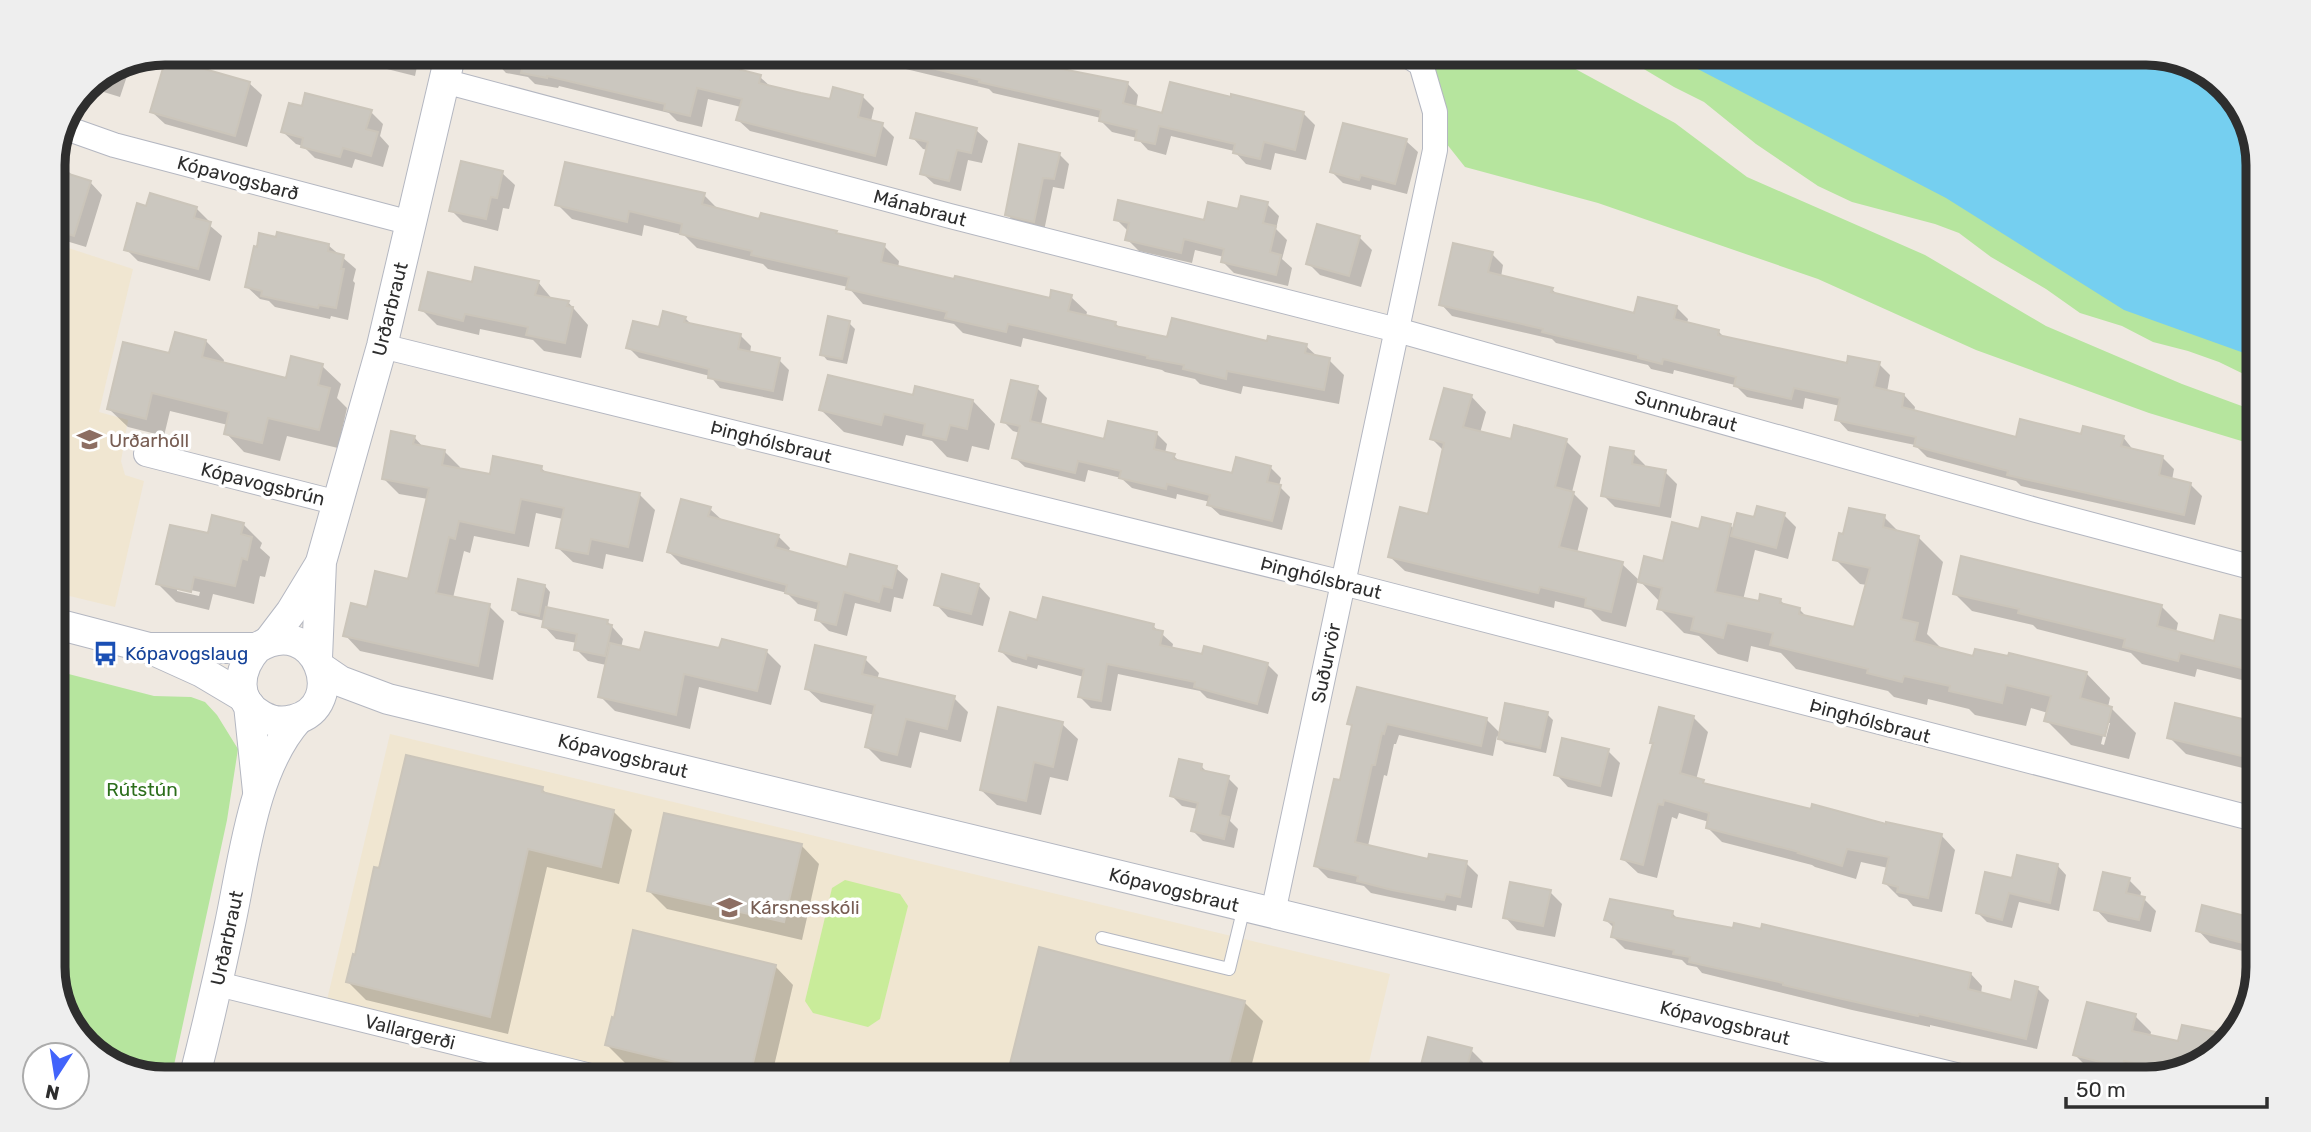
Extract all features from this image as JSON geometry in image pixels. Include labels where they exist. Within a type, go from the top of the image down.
[{"type":"street","points":[[1397,330],[1435,150],[1435,112],[1420,65]]},
{"type":"street","name":"Mánabraut","points":[[448,67],[950,216],[1397,330]]},
{"type":"street","name":"Urðarbraut","points":[[263,645],[291,612],[321,562],[382,346],[448,67]]},
{"type":"street","name":"Kópavogsbarð","points":[[72,130],[114,145],[411,223]]},
{"type":"street","name":"Sunnubraut","points":[[1397,330],[2246,566]]},
{"type":"street","name":"Suðurvör","points":[[1258,910],[1343,583],[1397,330]]},
{"type":"street","name":"Þinghólsbraut","points":[[382,346],[1343,583],[2246,817]]},
{"type":"street","name":"Kópavogsbrún","points":[[146,454],[338,503]]},
{"type":"street","name":"Urðarbraut","points":[[319,663],[321,562]]},
{"type":"street","points":[[65,625],[149,648],[202,672],[246,701],[259,715],[271,720],[285,722],[307,712],[321,694],[324,681],[319,663],[308,648],[296,642],[282,640],[263,645],[149,648]]},
{"type":"street","points":[[246,701],[241,684],[242,671],[248,658],[263,645]]},
{"type":"street","name":"Kópavogsbraut","points":[[319,663],[340,681],[388,699],[1906,1067]]},
{"type":"street","name":"Kópavogsbraut","points":[[307,712],[336,701],[388,699]]},
{"type":"street","name":"Urðarbraut","points":[[246,701],[258,795]]},
{"type":"street","name":"Urðarbraut","points":[[197,1067],[218,984],[258,795],[285,733],[307,712]]},
{"type":"street","name":"Vallargerði","points":[[218,984],[551,1067]]},
{"type":"lane","points":[[1102,938],[1229,969],[1258,910]]},
{"type":"shaded area","name":"Urðarhóll","points":[[65,247],[133,269],[99,412],[128,420],[121,461],[125,475],[144,481],[115,607],[65,595]]},
{"type":"shaded area","name":"Kársnesskóli","points":[[390,734],[1390,974],[1368,1067],[609,1067],[327,1000]]},
{"type":"green space","points":[[1419,65],[1568,65],[1675,123],[1747,177],[1925,255],[2046,326],[2182,384],[2246,408],[2246,442],[2149,413],[1976,350],[1818,279],[1598,203],[1465,167],[1442,138]]},
{"type":"green space","points":[[1637,65],[2146,65],[2166,67],[2190,75],[2212,90],[2229,109],[2244,145],[2246,375],[2219,362],[2153,342],[2122,326],[2080,313],[2046,289],[1991,257],[1959,233],[1852,202],[1818,186],[1756,144],[1704,102]]},
{"type":"green space","name":"Rútstún","points":[[65,673],[154,696],[191,697],[205,702],[217,715],[238,749],[227,820],[174,1067],[139,1064],[109,1050],[90,1033],[75,1011],[67,987]]},
{"type":"green space","points":[[845,880],[900,894],[908,906],[880,1019],[868,1027],[813,1013],[805,1001],[832,888]]},
{"type":"water","points":[[1690,65],[2146,65],[2166,67],[2190,75],[2212,90],[2229,109],[2244,145],[2246,354],[2124,310],[1946,198]]},
{"type":"building","points":[[164,65],[190,65],[250,82],[235,136],[150,112]]},
{"type":"building","points":[[523,65],[722,65],[761,75],[759,83],[801,93],[830,99],[833,87],[863,95],[858,117],[883,123],[875,156],[736,120],[742,99],[697,88],[690,116],[664,110],[665,104],[547,76],[521,73]]},
{"type":"building","points":[[919,65],[1042,65],[1128,82],[1123,103],[1162,113],[1170,82],[1304,112],[1295,150],[1264,142],[1260,159],[1233,153],[1235,144],[1159,126],[1155,144],[1135,140],[1137,130],[1099,121],[1101,110],[979,82],[980,80]]},
{"type":"building","points":[[305,93],[372,110],[366,129],[378,132],[371,156],[343,148],[340,157],[301,147],[303,138],[281,132],[289,103],[302,106]]},
{"type":"building","points":[[916,113],[977,128],[971,153],[957,150],[949,181],[920,174],[928,142],[910,138]]},
{"type":"building","points":[[1343,123],[1407,139],[1395,184],[1361,175],[1359,180],[1330,172]]},
{"type":"building","points":[[1019,144],[1060,153],[1054,179],[1043,178],[1034,222],[1005,215]]},
{"type":"building","points":[[461,161],[503,171],[497,198],[491,197],[486,219],[449,211]]},
{"type":"building","points":[[565,162],[705,193],[702,204],[759,219],[761,213],[885,244],[881,262],[1050,298],[1051,290],[1072,295],[1068,311],[1116,322],[1115,326],[1167,337],[1172,318],[1267,341],[1268,336],[1307,344],[1305,353],[1330,358],[1324,390],[1227,371],[1226,379],[1183,369],[1184,365],[1008,324],[1006,332],[945,318],[947,312],[846,289],[849,277],[751,255],[752,251],[680,234],[682,224],[629,211],[627,222],[555,205]]},
{"type":"building","points":[[65,173],[91,181],[74,236],[65,233]]},
{"type":"building","points":[[150,193],[197,207],[194,218],[211,222],[198,269],[124,250],[137,203],[146,206]]},
{"type":"building","points":[[1241,196],[1268,202],[1263,223],[1276,226],[1270,252],[1281,255],[1276,275],[1221,262],[1224,249],[1184,239],[1181,253],[1125,240],[1129,223],[1114,220],[1118,200],[1204,220],[1208,202],[1238,209]]},
{"type":"building","points":[[1317,224],[1360,236],[1349,276],[1306,264]]},
{"type":"building","points":[[277,232],[329,244],[328,251],[344,255],[336,308],[319,305],[318,308],[261,296],[262,291],[245,287],[259,233],[276,237]]},
{"type":"building","points":[[1453,243],[1493,252],[1488,272],[1553,288],[1551,292],[1634,313],[1638,297],[1677,306],[1674,319],[1719,330],[1718,335],[1847,363],[1848,356],[1880,362],[1874,387],[1904,394],[1902,407],[2016,437],[2020,419],[2081,434],[2083,426],[2124,436],[2121,446],[2163,456],[2159,475],[2191,483],[2184,515],[2007,475],[2008,471],[1914,446],[1916,437],[1835,420],[1840,398],[1794,388],[1791,399],[1734,386],[1736,377],[1663,359],[1662,364],[1638,358],[1638,355],[1542,332],[1543,329],[1439,305]]},
{"type":"building","points":[[475,267],[539,281],[535,295],[569,301],[567,306],[573,307],[565,343],[526,335],[528,327],[465,314],[463,321],[419,310],[428,272],[472,282]]},
{"type":"building","points":[[663,311],[686,317],[684,322],[741,334],[738,349],[780,358],[773,391],[708,378],[709,369],[626,348],[633,321],[659,327]]},
{"type":"building","points":[[828,316],[850,321],[842,359],[820,355]]},
{"type":"building","points":[[175,332],[206,340],[202,357],[286,378],[291,356],[323,364],[318,385],[330,388],[319,430],[268,418],[262,443],[224,434],[229,412],[152,393],[146,419],[107,409],[123,342],[169,353]]},
{"type":"building","points":[[828,375],[913,395],[915,386],[973,400],[967,429],[950,425],[946,440],[923,435],[925,424],[884,414],[881,425],[819,410]]},
{"type":"building","points":[[1011,380],[1038,386],[1030,421],[1104,439],[1108,421],[1157,432],[1154,449],[1175,454],[1173,459],[1232,473],[1236,457],[1271,466],[1267,482],[1281,485],[1272,521],[1207,505],[1210,495],[1167,484],[1166,489],[1119,478],[1121,471],[1078,461],[1075,473],[1012,458],[1020,426],[1001,422]]},
{"type":"building","points":[[1444,388],[1472,395],[1463,427],[1511,439],[1514,425],[1567,439],[1555,487],[1574,492],[1559,547],[1623,562],[1611,612],[1585,606],[1586,598],[1540,587],[1538,593],[1388,557],[1400,507],[1428,514],[1444,443],[1430,439]]},
{"type":"building","points":[[391,431],[415,436],[413,444],[445,450],[442,465],[490,474],[493,456],[542,466],[541,471],[640,493],[628,547],[591,539],[588,554],[556,548],[564,508],[521,499],[514,533],[459,521],[455,539],[449,537],[436,593],[490,604],[478,666],[343,636],[351,603],[367,607],[375,571],[408,579],[429,488],[382,479]]},
{"type":"building","points":[[1610,447],[1634,451],[1632,464],[1666,470],[1659,506],[1601,496]]},
{"type":"building","points":[[681,499],[711,507],[708,516],[779,535],[775,547],[847,567],[850,554],[897,566],[892,588],[883,586],[879,602],[844,592],[836,625],[815,620],[819,602],[785,593],[787,585],[667,552]]},
{"type":"building","points":[[1757,506],[1785,513],[1776,548],[1731,536],[1737,513],[1754,517]]},
{"type":"building","points":[[1849,508],[1885,515],[1883,527],[1919,536],[1901,619],[1918,623],[1914,641],[1973,656],[1975,649],[2008,656],[2009,653],[2087,672],[2080,698],[2112,707],[2105,736],[2044,721],[2051,696],[2006,685],[2002,703],[1949,691],[1950,686],[1904,676],[1902,682],[1867,673],[1868,669],[1770,645],[1773,633],[1727,623],[1723,638],[1691,630],[1694,617],[1657,609],[1662,588],[1638,582],[1644,556],[1663,561],[1672,522],[1699,529],[1702,517],[1731,524],[1715,592],[1759,601],[1760,594],[1781,599],[1780,603],[1800,608],[1799,614],[1854,627],[1870,568],[1833,560],[1839,533],[1843,534]]},
{"type":"building","points":[[212,515],[244,523],[241,534],[252,537],[247,560],[242,558],[235,586],[194,577],[191,592],[156,584],[170,525],[208,533]]},
{"type":"building","points":[[1961,556],[2162,605],[2157,626],[2214,641],[2220,615],[2246,621],[2246,669],[2180,653],[2178,661],[2123,647],[2125,639],[2018,613],[2019,609],[1953,594]]},
{"type":"building","points":[[942,574],[979,584],[971,614],[934,605]]},
{"type":"building","points":[[518,579],[545,585],[539,616],[512,610]]},
{"type":"building","points":[[1043,597],[1154,624],[1153,629],[1163,631],[1160,645],[1202,654],[1204,646],[1268,663],[1257,704],[1194,687],[1195,682],[1107,664],[1101,701],[1078,697],[1084,669],[1027,655],[1026,659],[999,651],[1010,612],[1037,620]]},
{"type":"building","points":[[546,607],[608,620],[607,624],[612,625],[605,656],[574,650],[577,634],[542,627]]},
{"type":"building","points":[[645,632],[719,648],[722,639],[767,650],[757,691],[684,674],[676,715],[598,697],[610,643],[640,650]]},
{"type":"building","points":[[815,645],[866,657],[862,674],[955,696],[947,729],[906,719],[897,755],[865,747],[875,705],[805,689]]},
{"type":"building","points":[[1357,687],[1487,718],[1481,746],[1387,724],[1384,734],[1382,733],[1375,765],[1372,765],[1355,842],[1428,859],[1429,854],[1467,861],[1460,897],[1446,894],[1444,900],[1392,890],[1357,881],[1358,876],[1314,866],[1334,779],[1340,780],[1352,725],[1347,724]]},
{"type":"building","points":[[1505,703],[1548,712],[1540,748],[1498,739]]},
{"type":"building","points":[[2175,703],[2246,720],[2246,757],[2167,738]]},
{"type":"building","points":[[998,707],[1063,722],[1053,767],[1034,762],[1026,801],[980,790]]},
{"type":"building","points":[[1659,707],[1694,716],[1680,773],[1704,780],[1703,783],[1811,809],[1812,804],[1886,824],[1942,834],[1928,898],[1897,892],[1898,887],[1883,883],[1889,857],[1847,849],[1842,866],[1706,828],[1709,813],[1664,800],[1663,805],[1658,804],[1643,865],[1621,859],[1653,743],[1650,743]]},
{"type":"building","points":[[1562,738],[1609,749],[1600,786],[1554,775]]},
{"type":"building","points":[[406,755],[543,787],[542,792],[614,810],[601,867],[528,849],[490,1017],[346,982],[353,954],[355,955],[374,867],[379,868]]},
{"type":"building","points":[[1179,759],[1202,764],[1201,770],[1229,776],[1220,815],[1229,817],[1224,839],[1191,831],[1198,803],[1170,796]]},
{"type":"building","points":[[664,813],[802,844],[784,922],[647,891]]},
{"type":"building","points":[[2017,855],[2058,864],[2050,903],[2009,893],[2002,920],[1976,913],[1985,872],[2012,878]]},
{"type":"building","points":[[2103,872],[2130,878],[2126,893],[2145,897],[2139,920],[2094,910]]},
{"type":"building","points":[[1510,882],[1551,890],[1543,926],[1503,918]]},
{"type":"building","points":[[1610,899],[1673,911],[1672,917],[1733,928],[1734,923],[1761,929],[1762,924],[1971,973],[1968,989],[2011,1000],[2015,981],[2038,987],[2026,1039],[1689,962],[1690,957],[1673,954],[1674,950],[1611,937],[1614,923],[1604,920]]},
{"type":"building","points":[[2202,905],[2246,916],[2243,943],[2196,931]]},
{"type":"building","points":[[633,930],[776,965],[752,1067],[696,1067],[605,1045],[612,1017],[614,1018]]},
{"type":"building","points":[[1039,947],[1245,1001],[1228,1067],[1009,1067]]},
{"type":"building","points":[[2087,1002],[2136,1014],[2132,1031],[2178,1041],[2182,1025],[2221,1033],[2202,1050],[2184,1060],[2159,1066],[2149,1067],[2124,1061],[2123,1067],[2119,1067],[2073,1055]]},
{"type":"building","points":[[1428,1037],[1472,1048],[1467,1067],[1420,1067]]},
{"type":"place","name":"Urðarhóll","points":[[89,440]]},
{"type":"place","name":"Kópavogslaug","points":[[105,653]]},
{"type":"place","name":"Kársnesskóli","points":[[730,907]]}]
